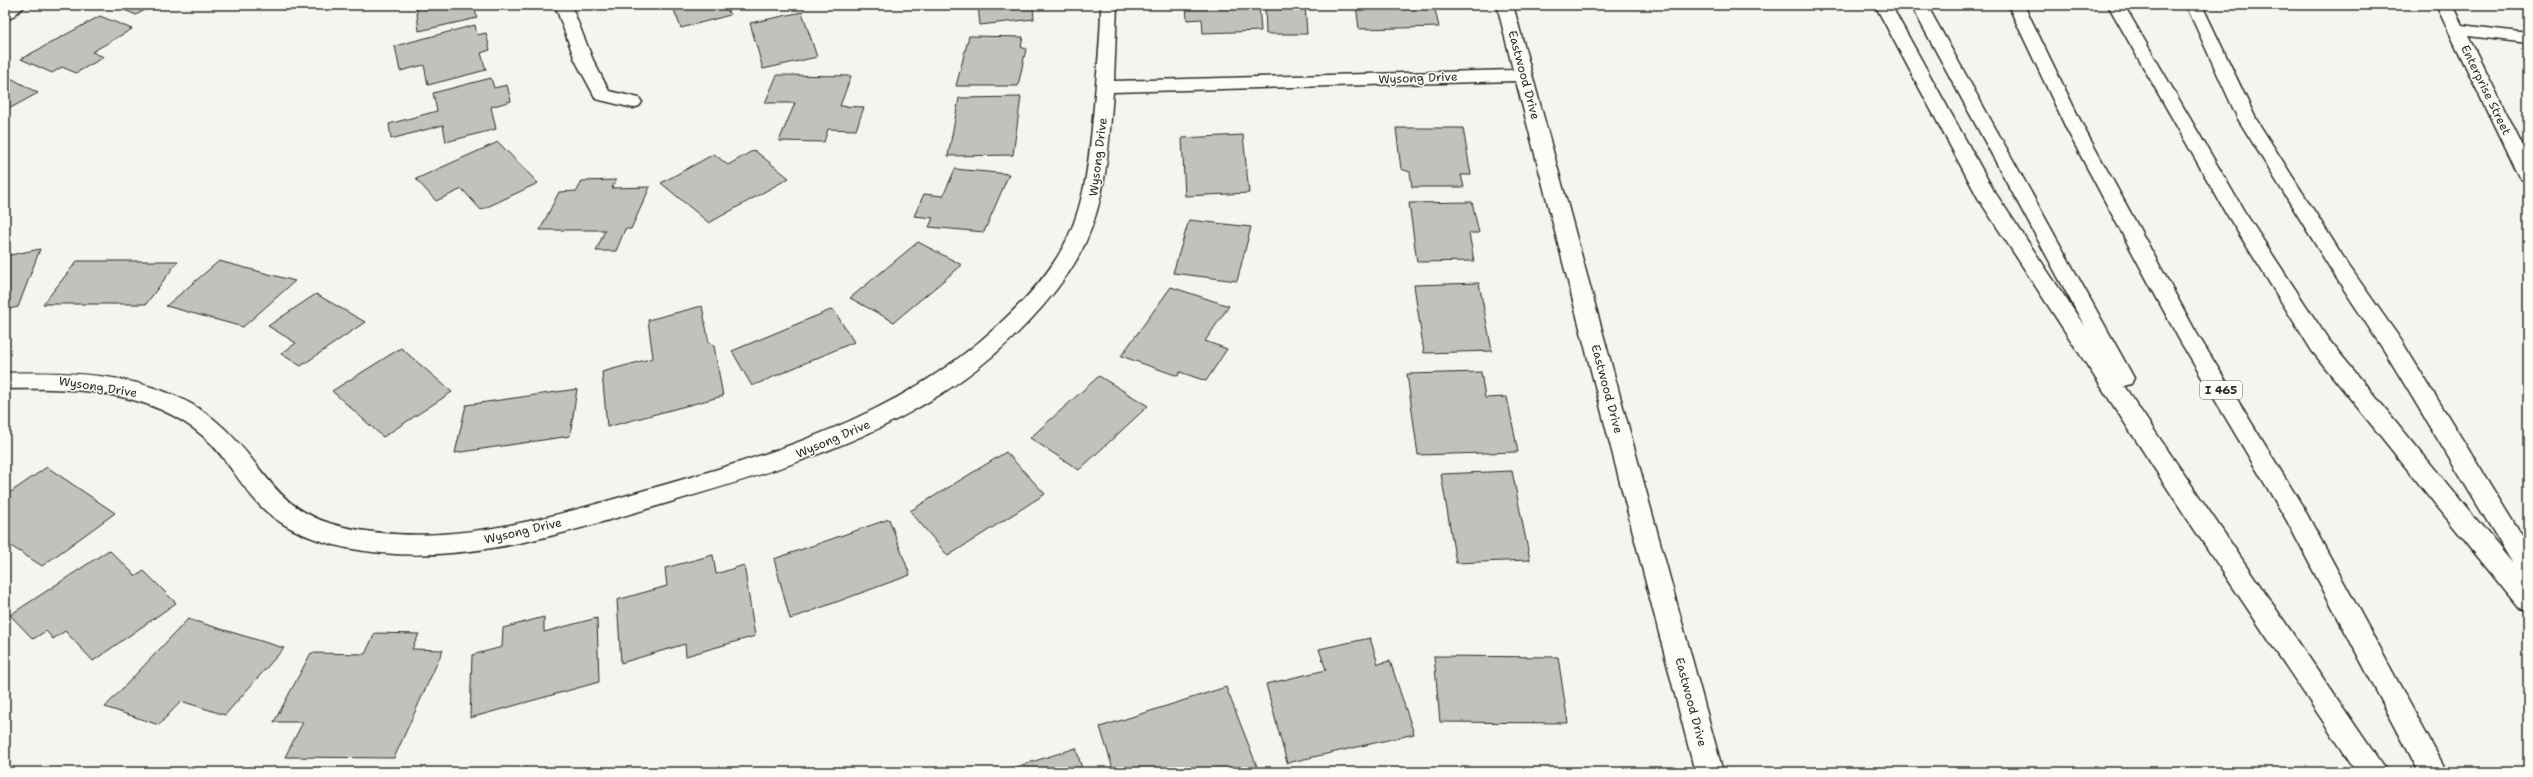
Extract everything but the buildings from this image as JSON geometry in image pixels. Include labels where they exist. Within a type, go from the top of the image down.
[{"type":"main road","points":[[5,14],[18,5]]},
{"type":"main road","points":[[564,5],[584,60],[602,95],[633,102]]},
{"type":"main road","points":[[1105,87],[1109,5]]},
{"type":"main road","name":"Eastwood Drive","points":[[1505,5],[1709,772]]},
{"type":"main road","points":[[1883,5],[1985,193],[2196,513],[2373,772]]},
{"type":"main road","points":[[1919,5],[2196,513]]},
{"type":"main road","name":"I 465","points":[[2016,5],[2076,130],[2134,237],[2188,336],[2295,514],[2433,772]]},
{"type":"main road","points":[[2116,5],[2236,213],[2320,345],[2528,600]]},
{"type":"main road","points":[[2194,5],[2247,118],[2342,271],[2393,346],[2528,568]]},
{"type":"main road","name":"Enterprise Street","points":[[2444,5],[2528,175]]},
{"type":"main road","points":[[2456,29],[2528,38]]},
{"type":"main road","name":"Wysong Drive","points":[[5,381],[58,380],[78,382],[115,387],[165,401],[207,426],[221,439],[237,456],[266,496],[278,506],[307,525],[326,533],[368,542],[414,546],[463,544],[539,529],[776,462],[819,446],[862,428],[920,397],[979,356],[1013,325],[1047,287],[1080,237],[1096,186],[1105,87],[1524,75]]}]
